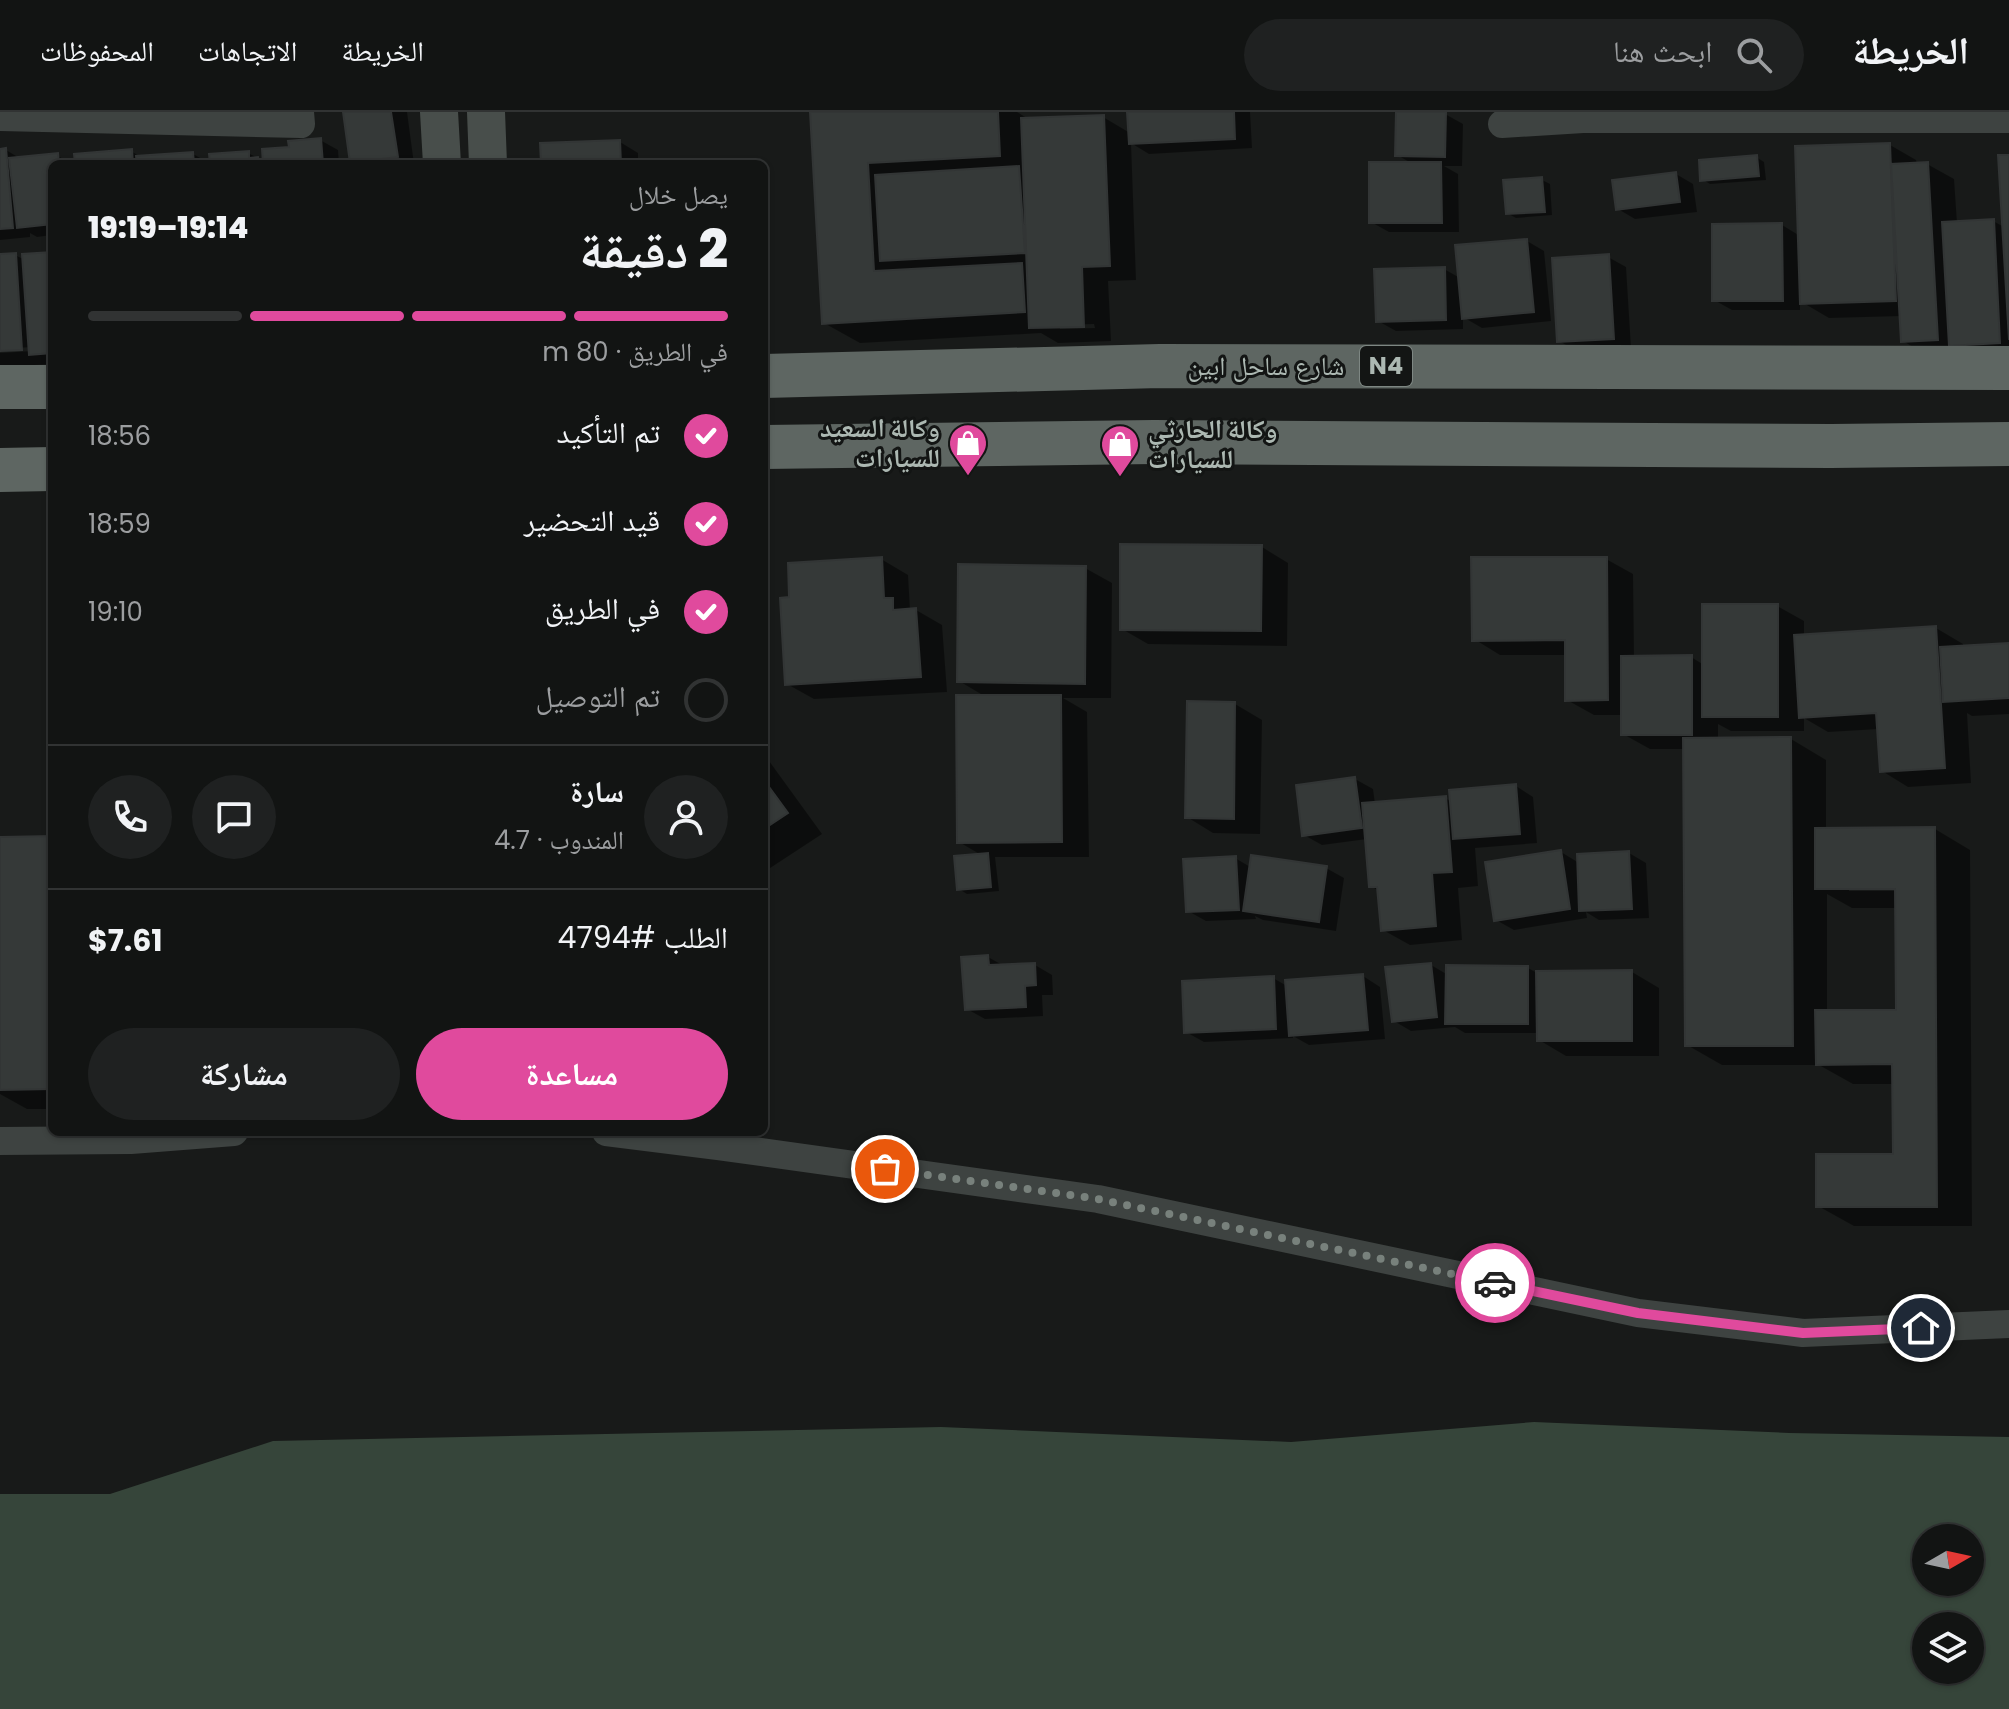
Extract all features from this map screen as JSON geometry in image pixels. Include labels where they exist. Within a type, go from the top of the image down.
[{"type":"highway","name":"شارع ساحل ابين","points":[[768,376],[1160,366],[2009,368]]},
{"type":"highway","points":[[0,387],[48,387]]},
{"type":"highway","points":[[768,447],[1154,442],[1831,446],[2009,444]]},
{"type":"highway","points":[[0,470],[48,469]]},
{"type":"main road","points":[[439,112],[442,160]]},
{"type":"main road","points":[[486,112],[488,160]]},
{"type":"street","points":[[0,117],[301,124],[300,112]]},
{"type":"street","points":[[1502,124],[1583,116],[2009,119]]},
{"type":"street","points":[[0,1141],[131,1136]]},
{"type":"street","points":[[638,1136],[1098,1199],[1638,1313],[1803,1333],[2009,1324]]},
{"type":"shaded area","points":[[1534,1422],[1789,1433],[2009,1437],[2009,1709],[0,1709],[0,1494],[110,1494],[273,1441],[941,1427],[1291,1442]]},
{"type":"building","points":[[343,112],[391,112],[398,157],[350,160]]},
{"type":"building","points":[[810,112],[998,112],[1000,156],[868,163],[874,271],[1022,263],[1025,312],[822,324]]},
{"type":"building","points":[[1127,112],[1234,112],[1235,139],[1129,144]]},
{"type":"building","points":[[1396,112],[1446,112],[1445,157],[1395,156]]},
{"type":"building","points":[[1104,115],[1110,266],[1082,267],[1084,327],[1029,328],[1021,118]]},
{"type":"building","points":[[321,138],[323,160],[263,160],[262,149],[289,147],[288,141]]},
{"type":"building","points":[[620,140],[621,160],[541,160],[540,143]]},
{"type":"building","points":[[1890,143],[1896,301],[1800,304],[1795,146]]},
{"type":"building","points":[[6,148],[13,228],[0,229],[0,149]]},
{"type":"building","points":[[132,149],[133,160],[75,160],[74,154]]},
{"type":"building","points":[[249,151],[249,158],[258,157],[258,160],[210,160],[209,154]]},
{"type":"building","points":[[193,152],[194,160],[136,160],[136,156]]},
{"type":"building","points":[[58,153],[59,160],[48,160],[48,224],[17,228],[9,158]]},
{"type":"building","points":[[1757,155],[1759,176],[1700,181],[1699,160]]},
{"type":"building","points":[[1998,155],[2009,155],[2009,340]]},
{"type":"building","points":[[1369,162],[1441,162],[1442,223],[1369,223]]},
{"type":"building","points":[[1928,162],[1938,340],[1901,342],[1891,164]]},
{"type":"building","points":[[1019,166],[1025,253],[880,261],[875,175]]},
{"type":"building","points":[[1676,172],[1680,202],[1616,210],[1612,180]]},
{"type":"building","points":[[1542,177],[1545,212],[1506,214],[1503,180]]},
{"type":"building","points":[[1994,219],[2000,343],[1949,346],[1942,222]]},
{"type":"building","points":[[1782,223],[1783,301],[1712,301],[1712,224]]},
{"type":"building","points":[[1527,239],[1534,312],[1462,319],[1455,245]]},
{"type":"building","points":[[48,252],[48,353],[29,355],[22,254]]},
{"type":"building","points":[[16,253],[22,350],[0,351],[0,254]]},
{"type":"building","points":[[1609,254],[1614,339],[1557,342],[1552,258]]},
{"type":"building","points":[[1445,267],[1446,320],[1376,322],[1374,269]]},
{"type":"building","points":[[1120,544],[1262,545],[1261,631],[1120,630]]},
{"type":"building","points":[[882,557],[884,598],[893,598],[893,610],[916,608],[921,677],[785,685],[780,598],[789,597],[788,563]]},
{"type":"building","points":[[1471,557],[1607,557],[1608,700],[1565,701],[1565,640],[1472,641]]},
{"type":"building","points":[[958,564],[1086,566],[1085,684],[957,682]]},
{"type":"building","points":[[1702,604],[1778,604],[1778,717],[1702,717]]},
{"type":"building","points":[[1936,626],[1945,768],[1880,772],[1876,713],[1799,718],[1794,635]]},
{"type":"building","points":[[2009,643],[2009,698],[1943,702],[1940,647]]},
{"type":"building","points":[[1692,655],[1692,735],[1621,735],[1621,656]]},
{"type":"building","points":[[956,695],[1061,695],[1062,842],[957,843]]},
{"type":"building","points":[[1187,701],[1235,702],[1234,819],[1185,818]]},
{"type":"building","points":[[1791,737],[1793,1046],[1685,1046],[1683,738]]},
{"type":"building","points":[[1355,777],[1362,828],[1302,836],[1296,785]]},
{"type":"building","points":[[1516,784],[1520,834],[1453,839],[1449,790]]},
{"type":"building","points":[[768,786],[788,813],[768,826]]},
{"type":"building","points":[[1446,796],[1452,872],[1432,873],[1436,926],[1381,931],[1377,887],[1369,887],[1362,803]]},
{"type":"building","points":[[1935,827],[1937,1207],[1816,1207],[1816,1154],[1893,1154],[1892,1064],[1816,1065],[1815,1010],[1896,1010],[1895,889],[1815,889],[1815,828]]},
{"type":"building","points":[[48,836],[48,1089],[0,1090],[0,837]]},
{"type":"building","points":[[1561,850],[1570,909],[1494,921],[1485,862]]},
{"type":"building","points":[[1629,851],[1632,909],[1579,911],[1577,854]]},
{"type":"building","points":[[988,853],[991,887],[957,890],[954,856]]},
{"type":"building","points":[[1251,855],[1327,866],[1319,922],[1243,911]]},
{"type":"building","points":[[1236,856],[1239,910],[1186,912],[1183,859]]},
{"type":"building","points":[[988,955],[989,965],[1035,963],[1036,985],[1025,986],[1026,1007],[965,1010],[961,957]]},
{"type":"building","points":[[1431,963],[1437,1017],[1392,1022],[1385,967]]},
{"type":"building","points":[[1446,965],[1528,966],[1528,1024],[1445,1024]]},
{"type":"building","points":[[1632,970],[1632,1041],[1537,1041],[1536,971]]},
{"type":"building","points":[[1363,974],[1368,1030],[1289,1036],[1285,980]]},
{"type":"building","points":[[1274,976],[1276,1029],[1184,1033],[1182,981]]},
{"type":"way so far","points":[[885,1169],[1098,1199],[1495,1283]]},
{"type":"place","name":"وكالة السعيد للسيارات","points":[[968,477]]},
{"type":"place","name":"وكالة الحارثي للسيارات","points":[[1120,478]]},
{"type":"route","points":[[1495,1283],[1638,1313],[1803,1333],[1921,1328]]}]
